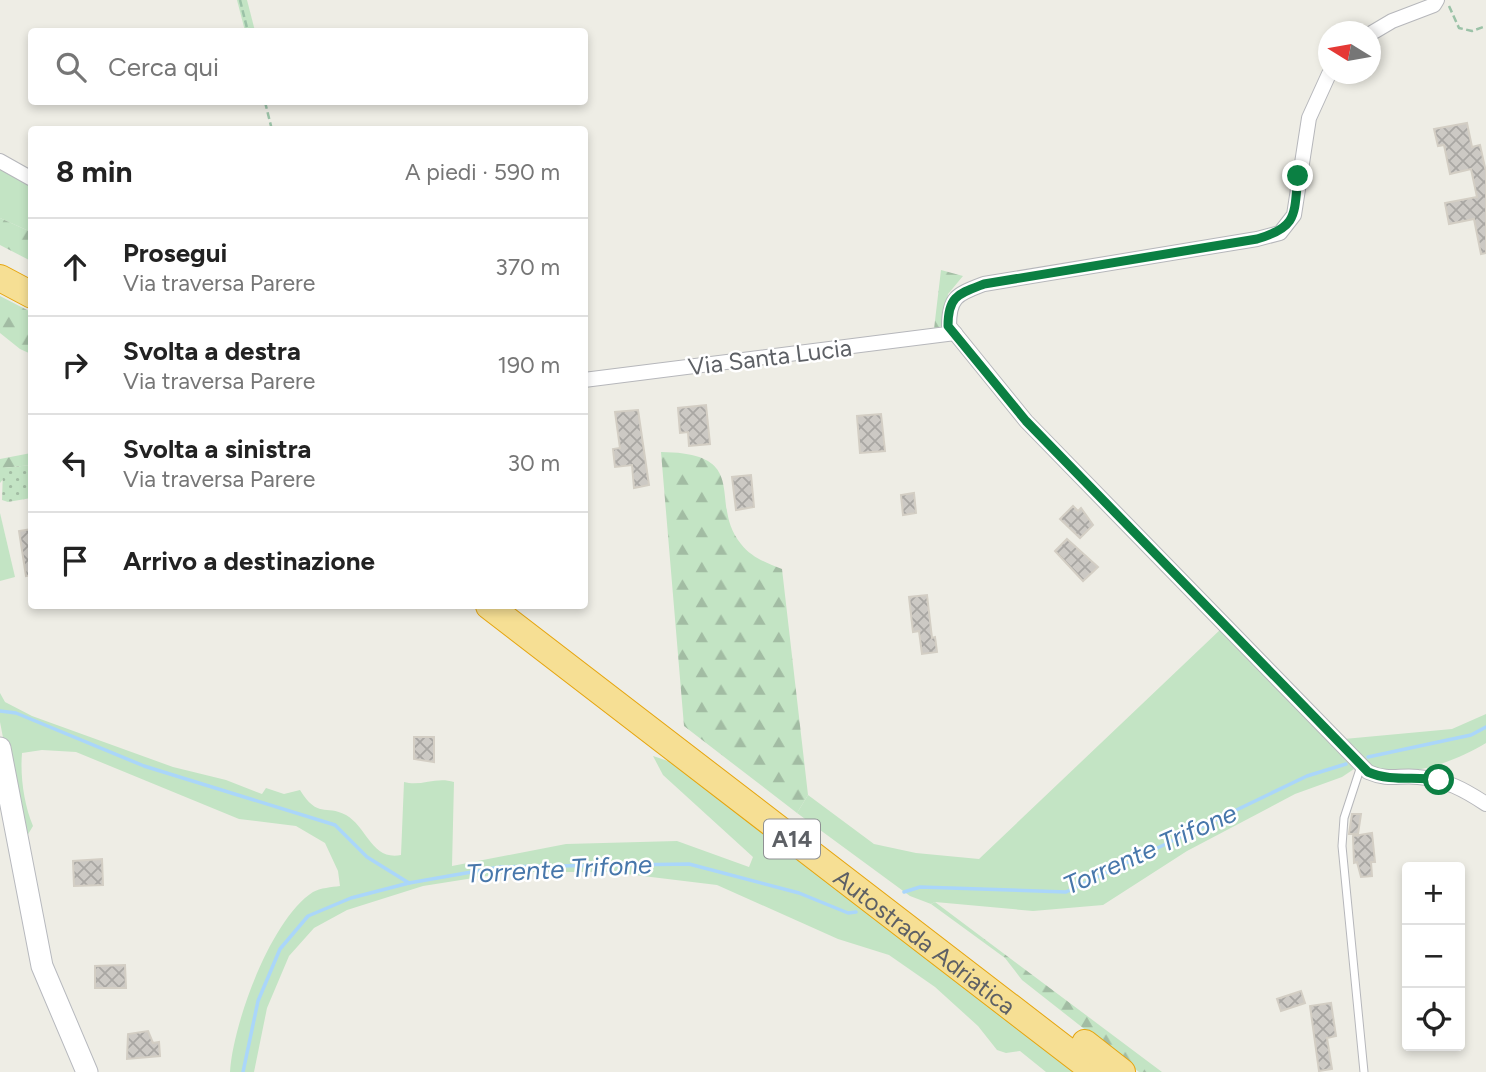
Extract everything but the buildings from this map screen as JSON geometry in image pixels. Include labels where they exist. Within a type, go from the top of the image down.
[{"type":"highway","points":[[0,259],[28,273]]},
{"type":"highway","points":[[0,278],[28,293]]},
{"type":"highway","name":"Autostrada Adriatica","points":[[493,609],[1095,1072]]},
{"type":"highway","name":"Autostrada Adriatica","points":[[521,609],[1122,1072]]},
{"type":"main road","points":[[0,748],[42,965],[87,1072]]},
{"type":"street","points":[[1381,28],[1434,5],[1437,0]]},
{"type":"street","points":[[1324,84],[1309,118],[1294,215],[1280,233],[984,284],[958,294],[948,308],[948,326],[1026,421],[1368,772],[1384,779],[1417,777],[1439,780],[1460,787],[1486,804]]},
{"type":"street","points":[[0,161],[28,177]]},
{"type":"street","name":"Via Santa Lucia","points":[[588,379],[955,333]]},
{"type":"lane","points":[[1361,765],[1344,818],[1342,846],[1364,1072]]},
{"type":"path","points":[[240,0],[247,28]]},
{"type":"path","points":[[1446,0],[1459,28],[1472,31],[1486,26]]},
{"type":"path","points":[[266,105],[271,126]]},
{"type":"green space","points":[[237,0],[247,0],[254,28],[244,28]]},
{"type":"green space","points":[[0,169],[28,182],[28,231],[0,218]]},
{"type":"green space","points":[[0,218],[28,231],[28,259],[0,245]]},
{"type":"green space","points":[[941,270],[963,276],[948,294],[944,325],[934,329]]},
{"type":"green space","points":[[0,296],[28,310],[28,353],[0,333]]},
{"type":"green space","points":[[661,452],[690,455],[708,461],[718,471],[723,483],[727,512],[741,544],[755,556],[782,569],[808,795],[797,813],[684,726]]},
{"type":"green space","points":[[28,454],[28,465],[4,468],[4,478],[0,483],[0,459]]},
{"type":"green space","points":[[28,465],[28,499],[8,502],[2,500],[3,468]]},
{"type":"green space","points":[[0,513],[15,577],[0,581]]},
{"type":"green space","points":[[1222,628],[1354,769],[1342,777],[1295,794],[1187,851],[1103,905],[1033,911],[935,902],[931,904],[910,896],[797,813],[808,795],[874,844],[916,853],[979,859]]},
{"type":"green space","points":[[0,693],[5,702],[32,716],[173,767],[226,780],[262,794],[266,788],[284,794],[300,790],[317,808],[339,812],[353,820],[376,848],[391,855],[401,855],[404,782],[447,780],[454,782],[452,866],[566,844],[677,841],[749,867],[753,857],[663,775],[653,756],[674,763],[1076,1072],[1046,1072],[1020,1051],[1006,1053],[997,1050],[978,1026],[935,987],[889,955],[838,939],[717,885],[610,872],[511,872],[423,886],[347,910],[314,928],[289,956],[267,1008],[254,1072],[230,1072],[238,1027],[269,948],[297,905],[313,892],[340,886],[338,871],[325,843],[296,826],[239,819],[76,752],[42,750],[22,753],[23,790],[33,826],[27,836],[26,856],[0,722]]},
{"type":"green space","points":[[1486,714],[1486,743],[1444,763],[1411,771],[1380,769],[1367,763],[1344,739],[1452,729]]},
{"type":"green space","points":[[935,902],[1162,1072],[1139,1072],[1022,980],[1005,958],[931,904]]},
{"type":"waterway","points":[[0,711],[16,713],[144,766],[335,825],[367,857],[409,883]]},
{"type":"waterway","name":"Torrente Trifone","points":[[1368,757],[1471,735],[1486,727]]},
{"type":"waterway","name":"Torrente Trifone","points":[[904,892],[920,887],[1066,892],[1307,776],[1346,764]]},
{"type":"waterway","name":"Torrente Trifone","points":[[243,1072],[258,1001],[280,949],[308,916],[351,898],[409,883],[500,867],[689,864],[799,893],[848,913],[856,912]]},
{"type":"route","points":[[1298,176],[1294,215],[1280,233],[984,284],[958,294],[948,308],[948,326],[1026,421],[1136,537],[1368,772],[1384,779],[1417,777],[1439,780]]}]
